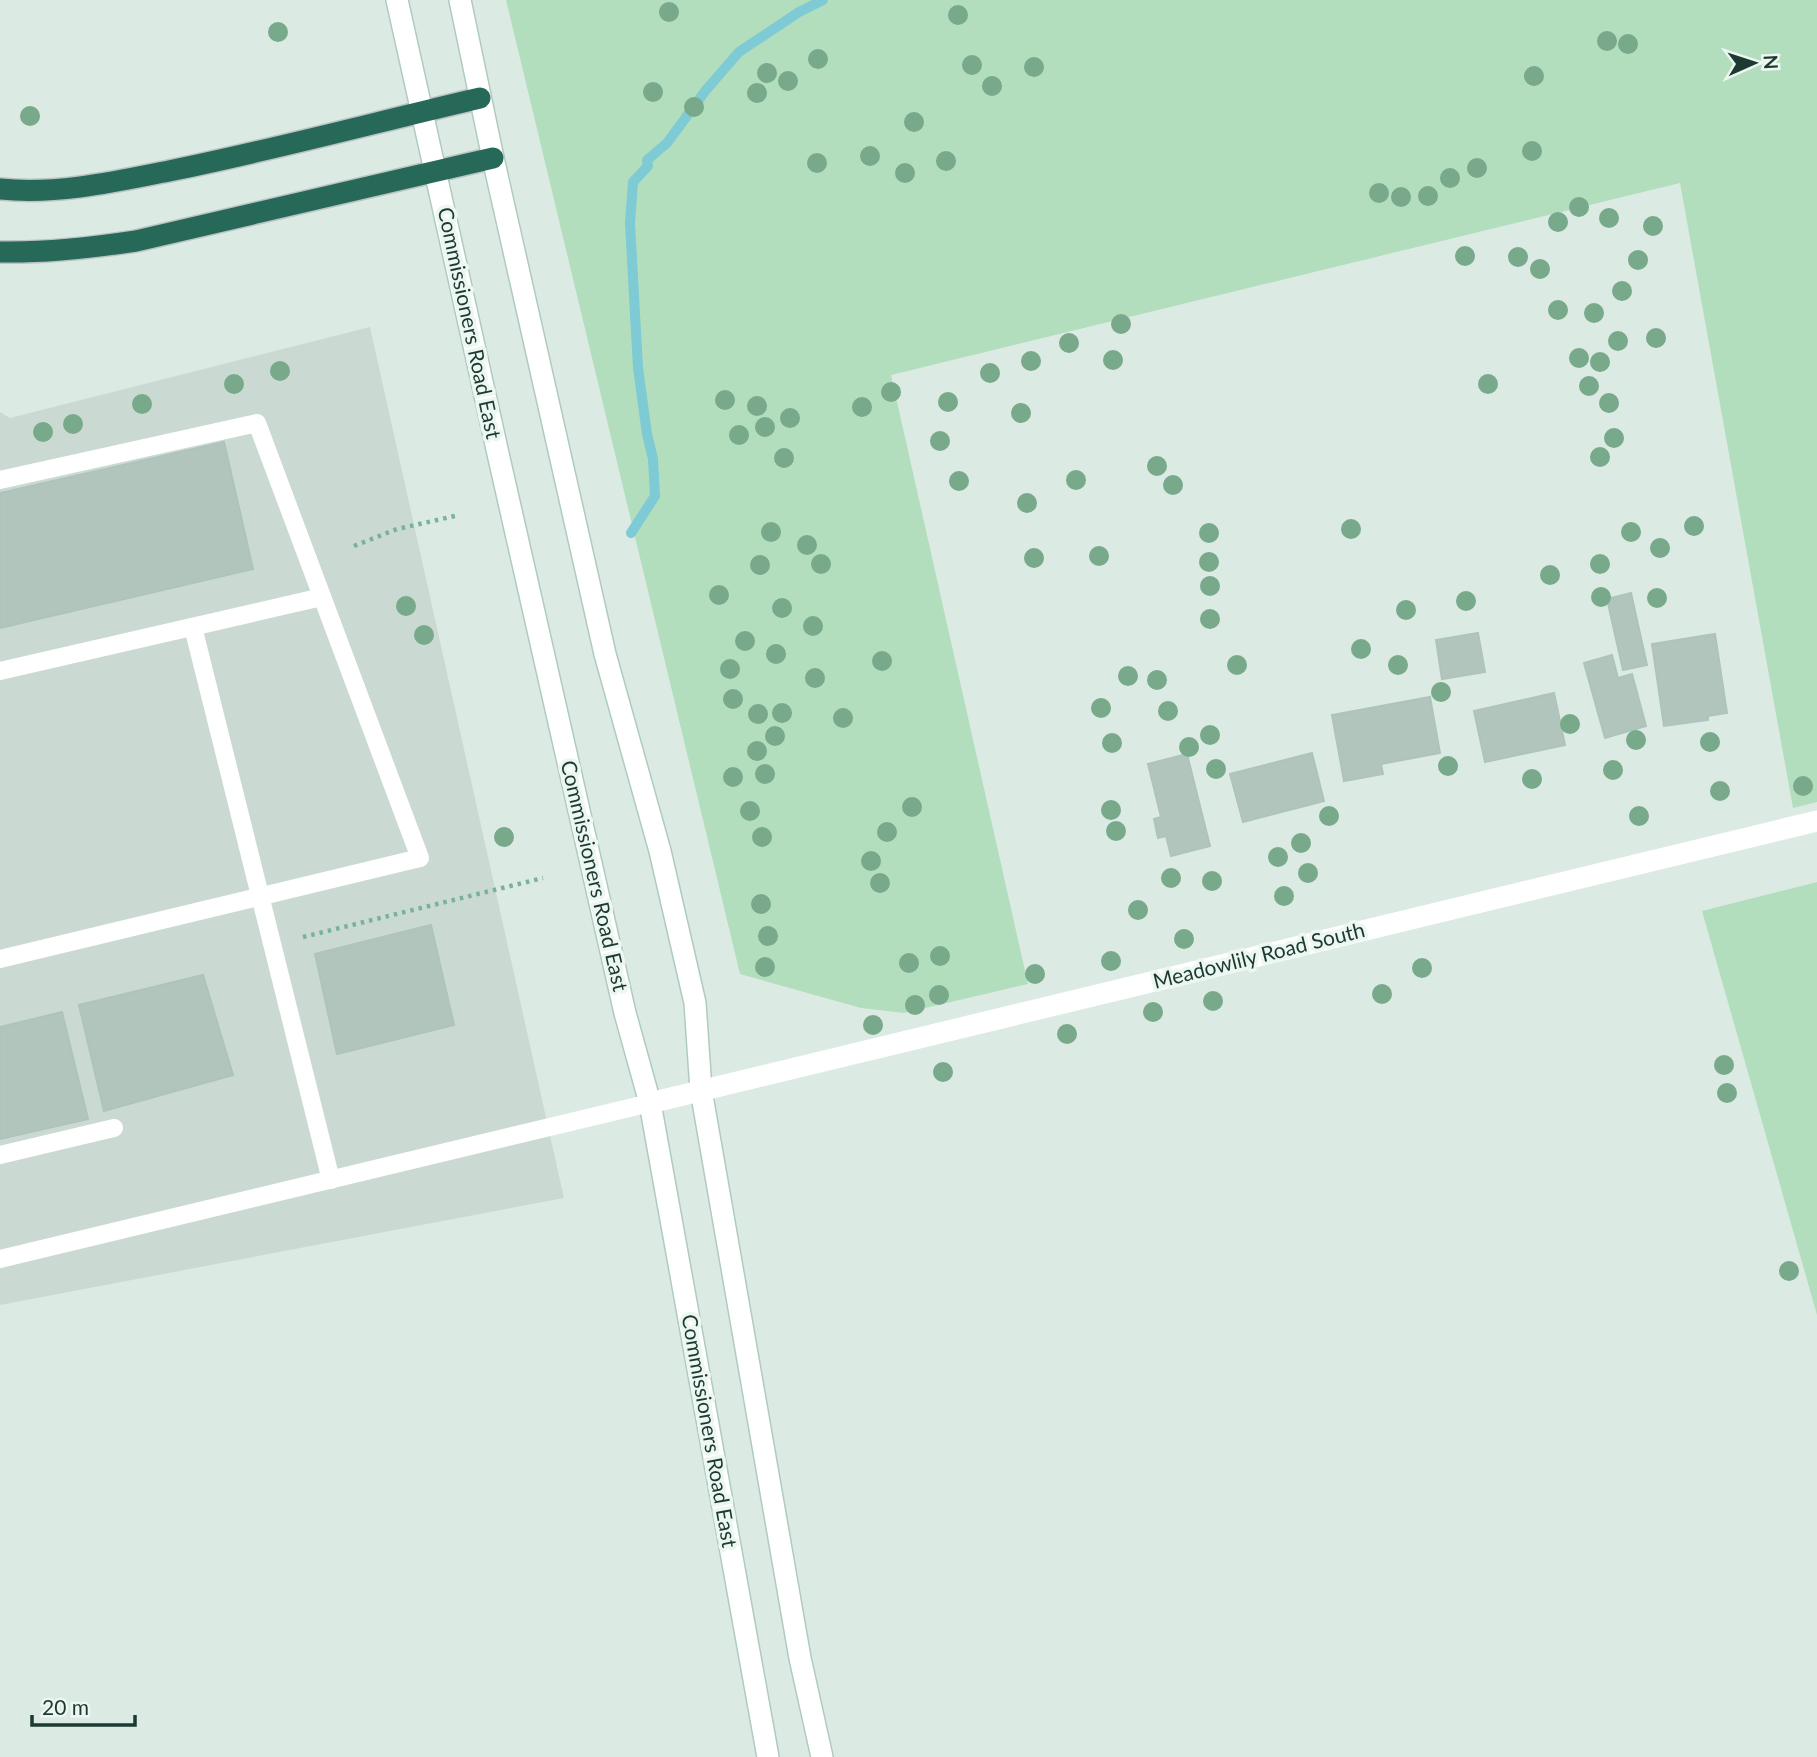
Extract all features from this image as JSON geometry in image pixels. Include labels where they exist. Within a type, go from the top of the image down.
[{"type":"highway","points":[[0,189],[24,192],[100,185],[206,164],[480,98]]},
{"type":"highway","points":[[0,252],[80,250],[136,241],[493,158]]},
{"type":"main road","name":"Commissioners Road East","points":[[397,0],[625,1013],[650,1103],[768,1757]]},
{"type":"main road","points":[[460,0],[605,654],[660,851],[695,1003],[701,1090],[800,1658],[822,1757]]},
{"type":"main road","name":"Meadowlily Road South","points":[[650,1103],[1817,821]]},
{"type":"lane","points":[[0,480],[257,423],[420,858],[0,959]]},
{"type":"lane","points":[[0,671],[322,597]]},
{"type":"lane","points":[[193,627],[331,1180]]},
{"type":"lane","points":[[0,1259],[650,1103]]},
{"type":"lane","points":[[0,1155],[114,1128]]},
{"type":"path","points":[[354,546],[407,526],[455,516]]},
{"type":"path","points":[[303,937],[542,878]]},
{"type":"shaded area","points":[[370,327],[564,1198],[0,1305],[0,412],[10,418]]},
{"type":"green space","points":[[506,0],[1817,0],[1817,802],[1793,808],[1680,183],[891,375],[1028,984],[904,1013],[861,1008],[740,974]]},
{"type":"green space","points":[[1817,882],[1817,1315],[1702,911]]},
{"type":"building","points":[[224,442],[253,569],[0,628],[0,493]]},
{"type":"building","points":[[1631,593],[1647,665],[1623,670],[1607,599]]},
{"type":"building","points":[[1478,633],[1485,672],[1442,679],[1436,640]]},
{"type":"building","points":[[1715,634],[1727,713],[1708,716],[1708,720],[1664,726],[1652,644]]},
{"type":"building","points":[[1612,655],[1618,678],[1632,674],[1646,726],[1605,738],[1584,663]]},
{"type":"building","points":[[1554,693],[1565,745],[1485,762],[1474,711]]},
{"type":"building","points":[[1430,697],[1440,753],[1381,764],[1383,774],[1344,781],[1332,715]]},
{"type":"building","points":[[1312,753],[1324,801],[1243,822],[1230,774]]},
{"type":"building","points":[[1187,754],[1210,846],[1171,856],[1166,836],[1158,838],[1154,819],[1161,817],[1148,764]]},
{"type":"building","points":[[431,925],[454,1025],[337,1054],[315,954]]},
{"type":"building","points":[[203,975],[233,1075],[104,1111],[79,1005]]},
{"type":"building","points":[[62,1012],[88,1119],[0,1139],[0,1027]]},
{"type":"waterway","points":[[631,533],[655,496],[653,459],[638,368],[630,223],[633,182],[648,166],[647,160],[667,143],[706,90],[739,52],[799,12],[823,0]]}]
